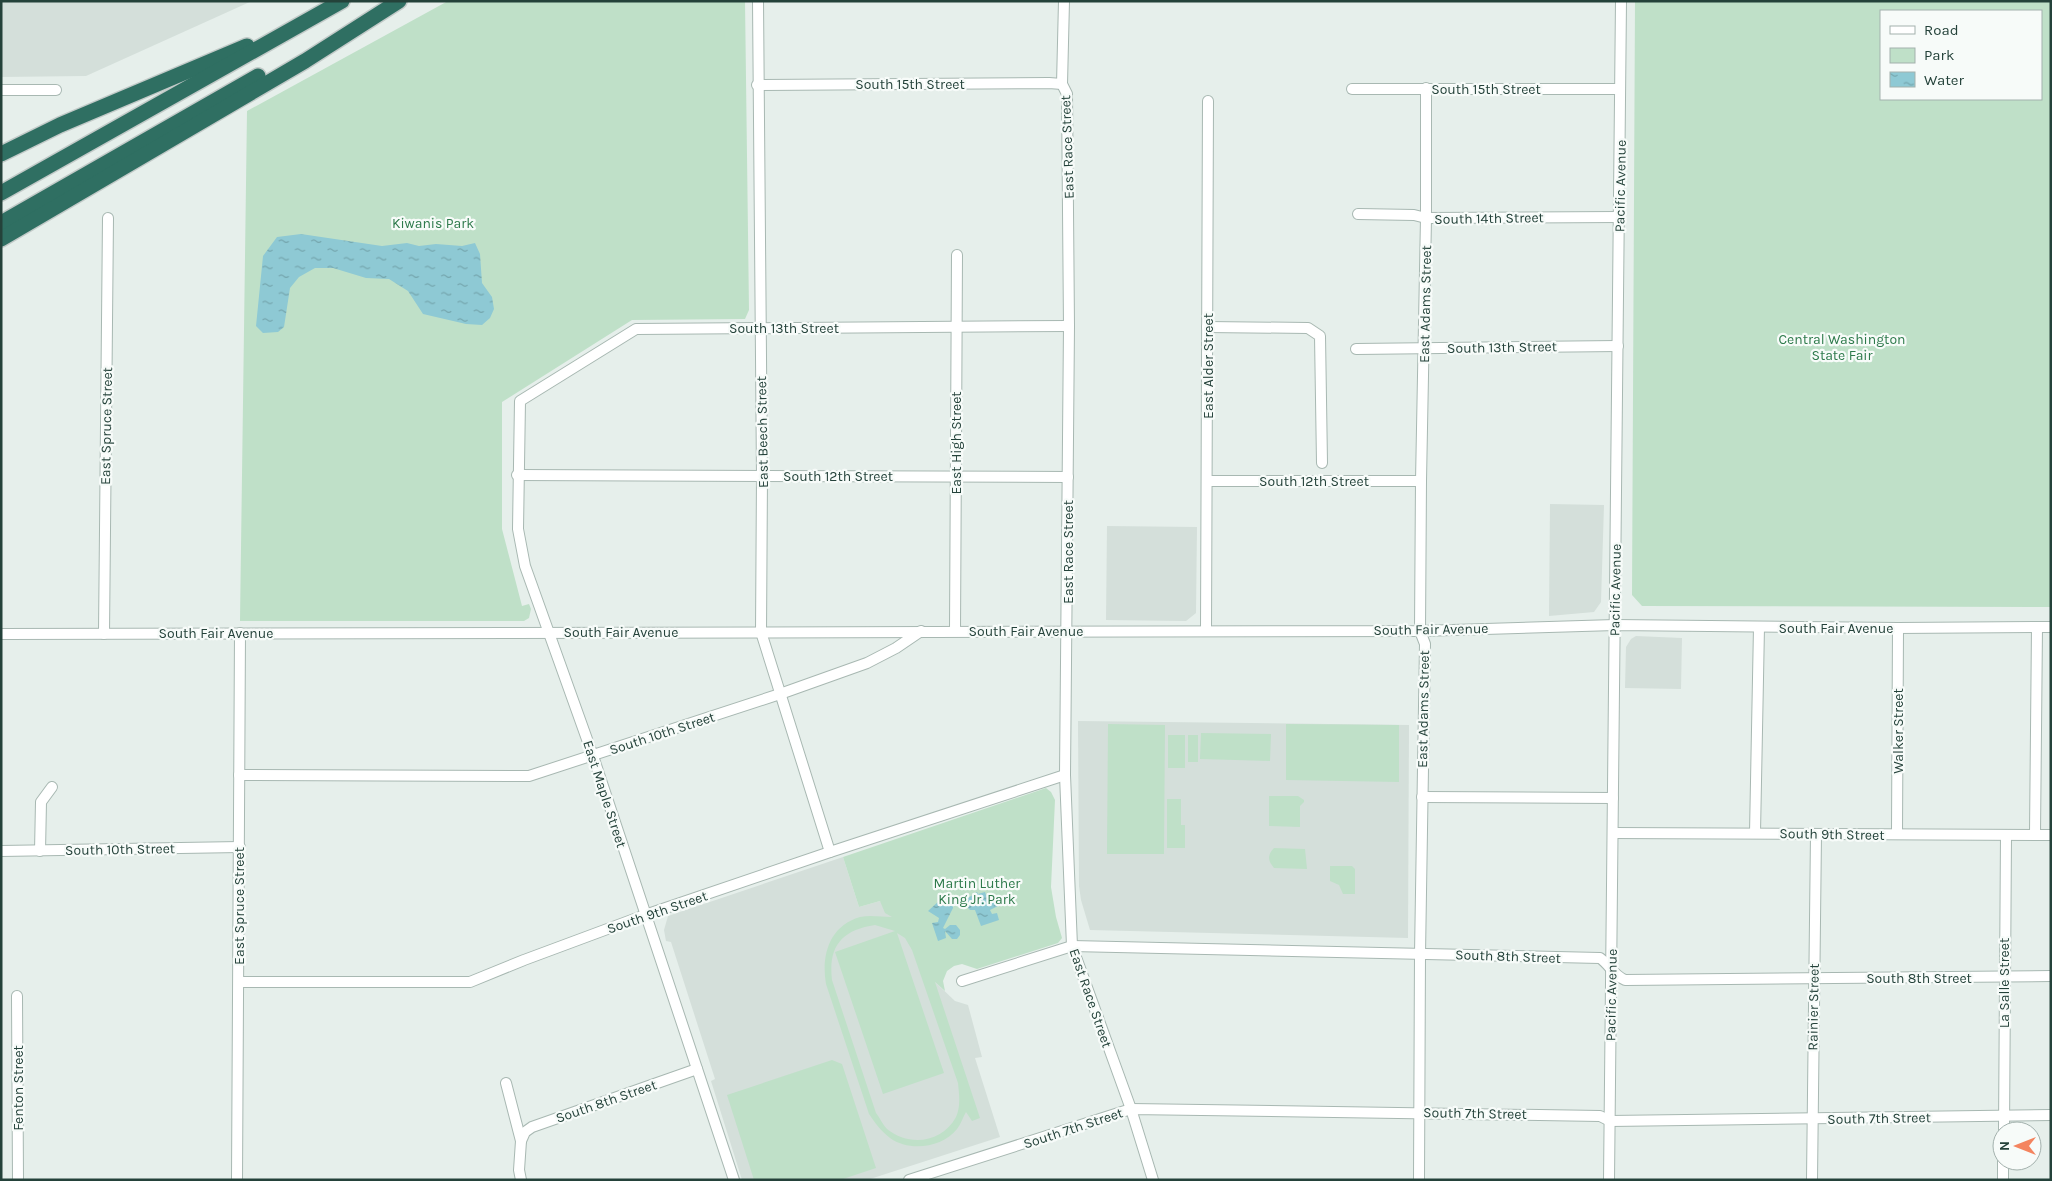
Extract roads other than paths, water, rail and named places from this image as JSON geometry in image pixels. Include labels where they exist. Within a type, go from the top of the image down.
[{"type":"highway","points":[[1,193],[342,1]]},
{"type":"highway","points":[[1,223],[390,1]]},
{"type":"highway","points":[[1,239],[305,61],[399,1]]},
{"type":"highway","points":[[1,154],[60,125],[316,16]]},
{"type":"highway","points":[[1,142],[60,125]]},
{"type":"highway","points":[[1,244],[24,226]]},
{"type":"street","name":"East Beech Street","points":[[758,1],[757,85],[762,476],[761,632],[830,852]]},
{"type":"street","name":"East Race Street","points":[[1064,1],[1062,84],[1067,94],[1069,326],[1068,632],[1065,774],[1072,946],[1131,1109],[1153,1180]]},
{"type":"street","name":"Pacific Avenue","points":[[1609,1180],[1621,1]]},
{"type":"street","name":"South 15th Street","points":[[757,85],[1062,84]]},
{"type":"street","name":"East Adams Street","points":[[1419,1180],[1420,954],[1425,644],[1420,631],[1421,481],[1425,348],[1426,88]]},
{"type":"street","name":"South 15th Street","points":[[1352,89],[1620,89]]},
{"type":"street","points":[[1,90],[56,90]]},
{"type":"street","name":"East Alder Street","points":[[1206,631],[1208,101]]},
{"type":"street","name":"South 14th Street","points":[[1358,214],[1414,215],[1426,218],[1620,216]]},
{"type":"street","name":"East Spruce Street","points":[[104,634],[108,218]]},
{"type":"street","name":"East High Street","points":[[955,631],[957,255]]},
{"type":"street","name":"South 13th Street","points":[[520,401],[636,329],[1069,326]]},
{"type":"street","points":[[1207,327],[1308,328],[1320,336],[1322,463]]},
{"type":"street","name":"South 13th Street","points":[[1356,349],[1618,346]]},
{"type":"street","name":"East Maple Street","points":[[520,401],[518,529],[525,566],[550,632],[734,1180]]},
{"type":"street","name":"South 12th Street","points":[[518,475],[1068,476]]},
{"type":"street","name":"South 12th Street","points":[[1208,481],[1421,481]]},
{"type":"street","name":"South Fair Avenue","points":[[1,634],[1420,631],[1615,625],[1898,628],[2051,627]]},
{"type":"street","points":[[1756,833],[1759,627]]},
{"type":"street","points":[[2035,834],[2037,627]]},
{"type":"street","name":"Walker Street","points":[[1897,834],[1898,628]]},
{"type":"street","name":"South 10th Street","points":[[239,775],[528,776],[780,694],[867,662],[896,648],[922,631]]},
{"type":"street","name":"East Spruce Street","points":[[237,1180],[240,633]]},
{"type":"street","name":"South 9th Street","points":[[239,982],[470,982],[645,915],[1065,774]]},
{"type":"street","points":[[40,851],[41,802],[52,787]]},
{"type":"street","points":[[1422,797],[1613,798]]},
{"type":"street","name":"South 9th Street","points":[[1613,833],[2051,835]]},
{"type":"street","name":"Rainier Street","points":[[1812,1180],[1816,834]]},
{"type":"street","name":"La Salle Street","points":[[2004,1121],[2006,835]]},
{"type":"street","name":"South 10th Street","points":[[1,851],[240,847]]},
{"type":"street","name":"South 8th Street","points":[[962,981],[1072,946],[1600,958],[1606,962],[1617,977],[1625,980],[2004,978],[2051,976]]},
{"type":"street","name":"Fenton Street","points":[[17,996],[18,1180]]},
{"type":"street","name":"South 8th Street","points":[[521,1141],[525,1132],[532,1127],[697,1070]]},
{"type":"street","points":[[506,1083],[521,1141],[519,1170],[521,1180]]},
{"type":"street","name":"South 7th Street","points":[[909,1180],[941,1175],[1131,1109],[1600,1116],[1610,1121],[2051,1115]]},
{"type":"water","points":[[301,234],[382,246],[407,243],[419,246],[436,244],[462,246],[475,243],[480,254],[482,283],[492,297],[494,309],[490,318],[482,325],[466,324],[423,314],[408,291],[389,279],[366,278],[333,268],[315,268],[299,277],[290,288],[284,327],[278,332],[263,333],[256,326],[263,256],[277,237]]},
{"type":"water","points":[[977,892],[978,894],[985,892],[987,898],[995,896],[998,906],[990,910],[992,914],[997,913],[999,920],[981,926],[975,910],[970,910],[966,906],[968,898]]},
{"type":"water","points":[[953,896],[953,908],[943,928],[956,925],[960,930],[960,935],[957,939],[952,939],[945,931],[946,938],[938,941],[932,923],[938,922],[939,918],[928,911],[940,900]]},
{"type":"park label","name":"Kiwanis Park","points":[[433,223]]},
{"type":"park label","name":"Central Washington State Fair","points":[[1842,348]]},
{"type":"park label","name":"Martin Luther King Jr. Park","points":[[977,892]]}]
